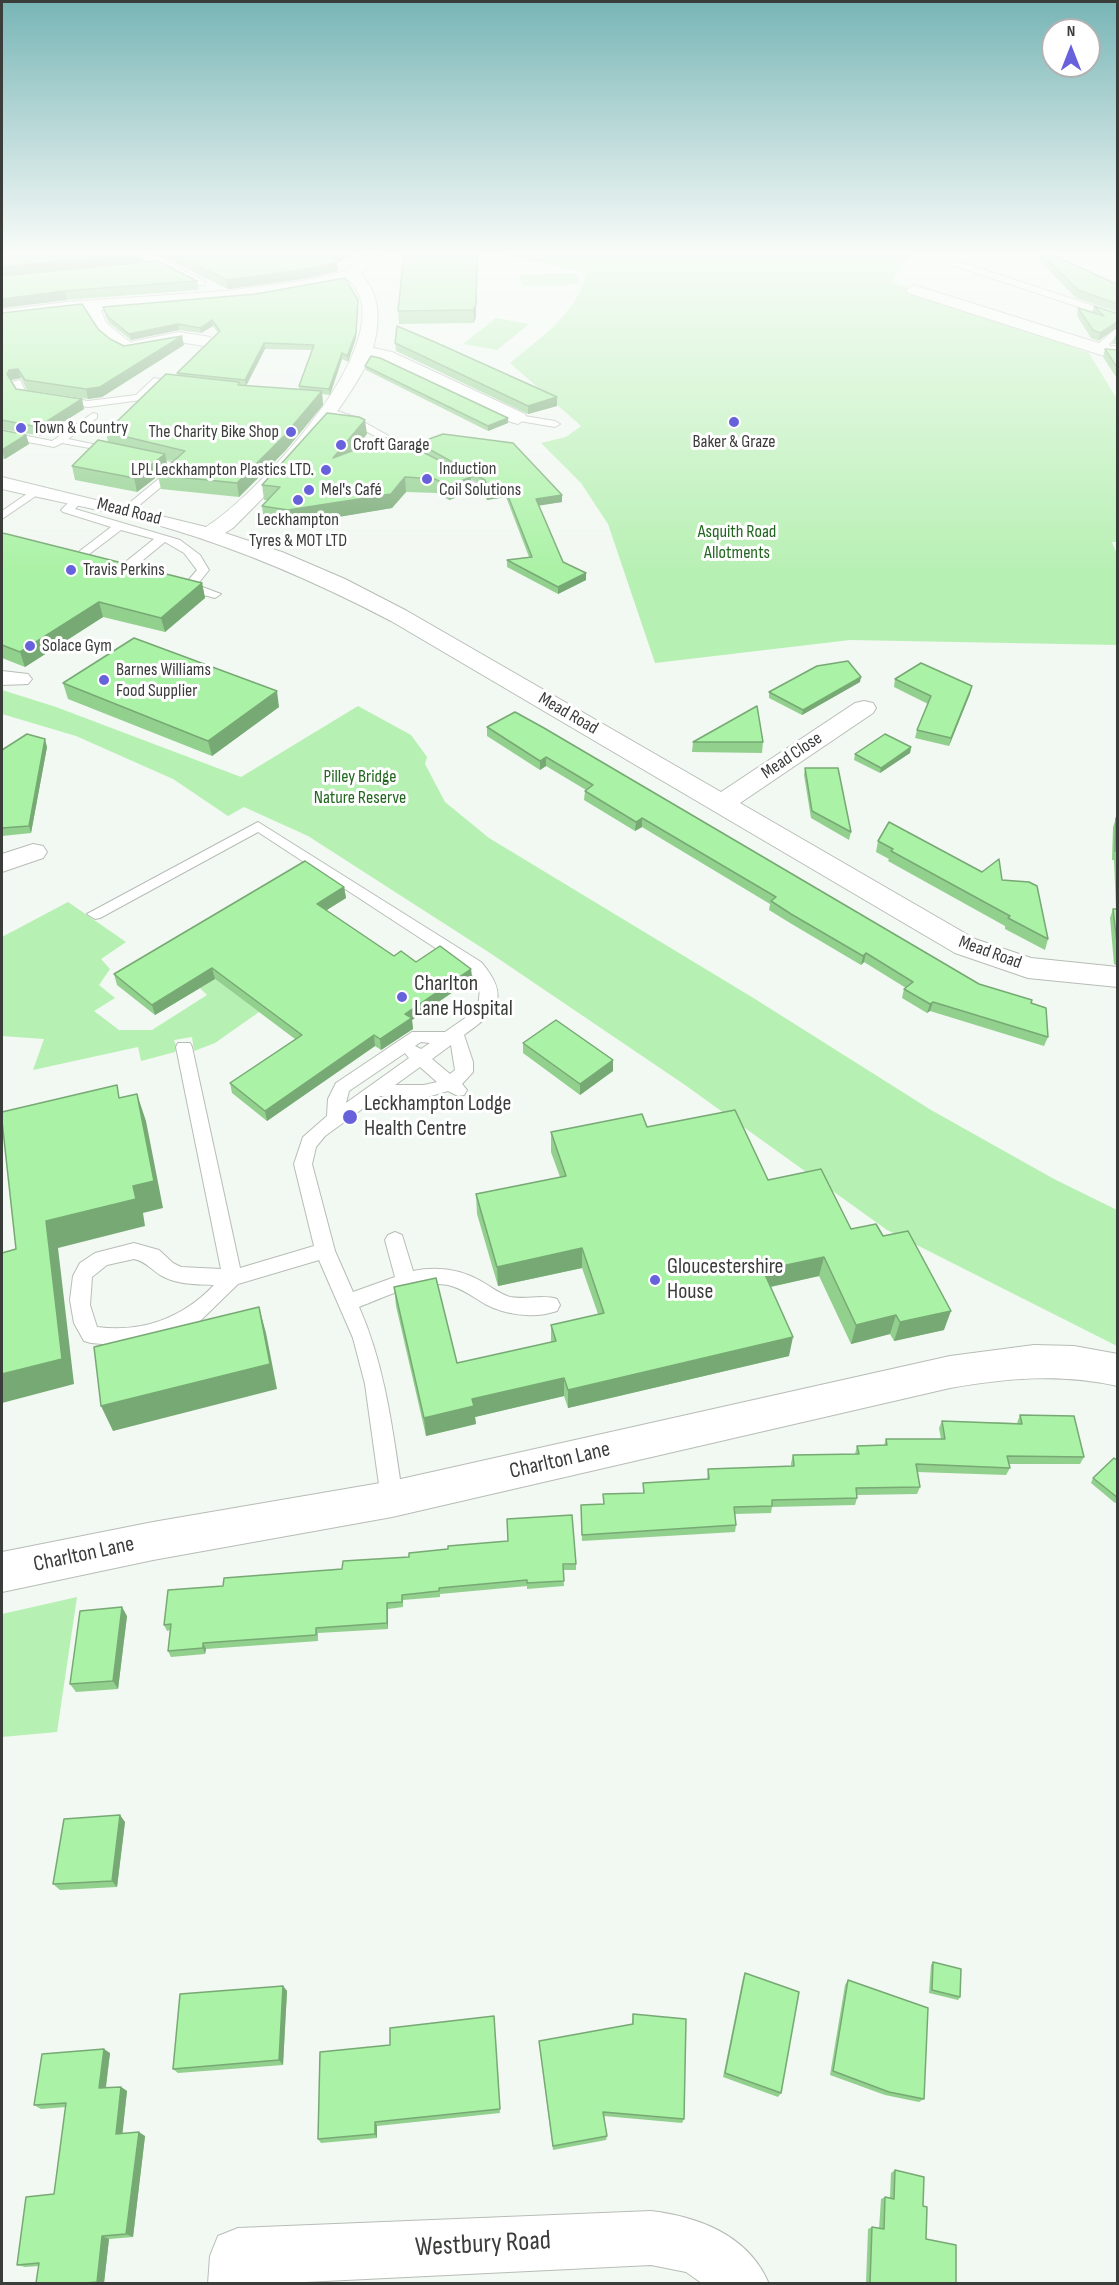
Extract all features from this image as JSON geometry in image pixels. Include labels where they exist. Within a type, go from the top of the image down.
[{"type":"street","points":[[209,534],[226,524],[332,404],[359,361]]},
{"type":"street","points":[[396,361],[518,418]]},
{"type":"street","name":"Mead Road","points":[[2,483],[77,500],[123,519],[209,534],[296,566],[399,615],[965,946],[1029,968],[1118,977]]},
{"type":"street","name":"Mead Close","points":[[721,804],[864,708]]},
{"type":"street","points":[[2,864],[33,852]]},
{"type":"street","name":"Charlton Lane","points":[[2,1572],[153,1541],[392,1499],[970,1368],[1037,1358],[1065,1359],[1118,1370]]},
{"type":"street","name":"Westbury Road","points":[[236,2283],[238,2256],[651,2238],[674,2240],[696,2247],[718,2260],[741,2283]]},
{"type":"lane","points":[[17,382],[22,394],[88,404],[139,396],[154,381],[190,385]]},
{"type":"lane","points":[[332,404],[351,419],[420,457]]},
{"type":"lane","points":[[2,434],[54,444],[93,416]]},
{"type":"lane","points":[[518,418],[555,424]]},
{"type":"lane","points":[[60,440],[181,466],[76,559]]},
{"type":"lane","points":[[440,467],[479,489]]},
{"type":"lane","points":[[2,516],[38,491]]},
{"type":"lane","points":[[123,519],[176,542],[200,560],[203,570],[189,587]]},
{"type":"lane","points":[[122,571],[163,538]]},
{"type":"lane","points":[[167,582],[215,594]]},
{"type":"lane","points":[[95,914],[258,826],[476,966],[487,978],[491,995],[485,1012],[312,1138],[303,1155],[303,1164],[325,1251],[363,1338],[375,1384],[392,1499]]},
{"type":"lane","points":[[336,1120],[337,1099],[342,1088],[400,1044],[418,1036],[453,1037]]},
{"type":"lane","points":[[379,1090],[429,1093],[454,1087],[464,1072],[464,1062],[453,1037]]},
{"type":"lane","points":[[400,1044],[423,1059],[454,1087]]},
{"type":"lane","points":[[184,1047],[232,1278]]},
{"type":"lane","points":[[395,1240],[406,1282]]},
{"type":"lane","points":[[232,1278],[189,1319],[162,1328],[108,1338],[91,1335],[81,1320],[79,1281],[83,1271],[92,1263],[111,1256],[134,1251],[152,1255],[166,1269],[179,1275],[232,1278],[325,1251]]},
{"type":"lane","points":[[349,1302],[406,1282],[445,1277],[481,1289],[495,1300],[510,1305],[550,1305]]},
{"type":"green space","name":"Asquith Road Allotments","points":[[513,361],[1094,361],[1117,399],[1118,542],[1112,542],[1117,554],[1117,645],[850,640],[655,663],[608,524],[581,483],[541,443],[566,437],[581,426],[510,363]]},
{"type":"green space","name":"Pilley Bridge Nature Reserve","points":[[2,690],[56,707],[241,777],[358,706],[411,735],[427,757],[425,764],[445,802],[489,838],[755,999],[931,1110],[1054,1179],[1117,1210],[1117,1346],[887,1230],[685,1085],[490,953],[308,836],[244,807],[228,816],[173,779],[76,736],[2,714]]},
{"type":"green space","points":[[68,902],[126,942],[101,959],[110,969],[99,985],[115,998],[94,1011],[119,1030],[152,1030],[207,995],[200,988],[215,979],[259,1012],[215,1043],[194,1051],[192,1037],[174,1040],[177,1048],[175,1052],[141,1061],[138,1047],[33,1070],[44,1039],[2,1036],[2,937]]},
{"type":"green space","points":[[77,1597],[57,1732],[2,1737],[2,1614]]},
{"type":"building","points":[[2,361],[142,361],[100,387],[86,389],[25,380],[18,369],[9,370],[7,374],[16,389],[82,399],[38,427],[2,420]]},
{"type":"building","points":[[190,361],[255,361],[245,380],[177,373]]},
{"type":"building","points":[[308,361],[339,361],[329,389],[299,386]]},
{"type":"building","points":[[368,361],[386,361],[508,418],[488,426],[365,366]]},
{"type":"building","points":[[432,361],[476,361],[557,397],[528,406]]},
{"type":"building","points":[[1113,361],[1118,361],[1118,369]]},
{"type":"building","points":[[166,374],[239,382],[238,385],[322,391],[284,436],[237,483],[158,475],[185,451],[106,432]]},
{"type":"building","points":[[327,413],[359,417],[365,420],[333,458],[392,436],[471,477],[448,486],[435,479],[405,477],[391,494],[288,510],[262,506],[280,487],[262,485]]},
{"type":"building","points":[[2,430],[26,435],[2,450]]},
{"type":"building","points":[[443,434],[513,443],[562,495],[536,499],[563,562],[586,573],[558,587],[507,560],[532,557],[506,491],[487,493],[482,485],[486,483],[485,480],[418,443]]},
{"type":"building","points":[[98,440],[165,454],[134,478],[72,466]]},
{"type":"building","points":[[2,533],[202,583],[161,618],[99,602],[20,652],[2,645]]},
{"type":"building","points":[[134,638],[277,691],[208,741],[63,683]]},
{"type":"building","points":[[848,661],[861,677],[803,710],[769,692],[817,666]]},
{"type":"building","points":[[921,663],[972,686],[951,738],[917,730],[931,696],[895,679]]},
{"type":"building","points":[[757,706],[763,742],[693,742]]},
{"type":"building","points":[[515,712],[979,984],[1032,1000],[1031,1003],[1046,1008],[1048,1037],[933,1002],[930,1004],[904,989],[913,982],[866,953],[863,956],[791,914],[771,901],[776,897],[642,818],[636,822],[585,791],[593,785],[546,757],[540,761],[487,727]]},
{"type":"building","points":[[27,734],[45,739],[29,826],[2,828],[2,750]]},
{"type":"building","points":[[885,734],[911,747],[881,768],[855,754]]},
{"type":"building","points":[[805,768],[838,768],[851,832],[812,811]]},
{"type":"building","points":[[1116,818],[1118,819],[1118,851],[1115,851]]},
{"type":"building","points":[[889,822],[982,872],[999,859],[1002,880],[1029,882],[1037,886],[1048,939],[891,851],[893,849],[878,841]]},
{"type":"building","name":"Charlton Lane Hospital","points":[[305,861],[344,887],[317,904],[394,956],[401,951],[416,962],[440,946],[471,969],[405,1014],[412,1018],[380,1039],[374,1035],[265,1111],[230,1083],[302,1035],[212,968],[152,1005],[114,974]]},
{"type":"building","points":[[1113,909],[1118,909],[1118,952]]},
{"type":"building","points":[[556,1020],[613,1060],[580,1084],[523,1043]]},
{"type":"building","points":[[117,1085],[119,1098],[137,1094],[154,1181],[133,1186],[136,1199],[46,1221],[62,1359],[2,1374],[2,1253],[16,1249],[2,1112]]},
{"type":"building","name":"Gloucestershire House","points":[[735,1110],[768,1180],[821,1169],[851,1229],[876,1224],[883,1236],[908,1231],[951,1311],[900,1322],[896,1315],[856,1325],[824,1257],[763,1270],[793,1337],[568,1390],[564,1378],[472,1399],[474,1406],[424,1418],[394,1287],[436,1278],[457,1363],[556,1341],[551,1325],[604,1313],[582,1248],[497,1267],[476,1194],[566,1176],[551,1132],[642,1114],[647,1127]]},
{"type":"building","points":[[259,1307],[270,1364],[101,1406],[94,1347]]},
{"type":"building","points":[[1020,1415],[1074,1416],[1084,1457],[1007,1456],[1010,1468],[916,1464],[920,1487],[856,1488],[857,1498],[772,1500],[772,1506],[734,1507],[736,1525],[582,1535],[581,1505],[604,1504],[603,1494],[644,1493],[643,1483],[709,1479],[708,1469],[794,1466],[793,1455],[859,1454],[857,1446],[887,1445],[886,1439],[945,1439],[942,1421],[1022,1424]]},
{"type":"building","points":[[1114,1458],[1118,1461],[1118,1498],[1093,1478]]},
{"type":"building","points":[[572,1515],[576,1564],[563,1564],[564,1581],[527,1583],[527,1580],[439,1588],[439,1591],[402,1595],[402,1602],[387,1603],[387,1623],[316,1628],[316,1635],[203,1643],[203,1648],[168,1651],[171,1624],[164,1625],[168,1590],[223,1586],[224,1578],[342,1569],[343,1561],[409,1557],[409,1553],[448,1549],[448,1546],[508,1541],[507,1519]]},
{"type":"building","points":[[122,1607],[113,1681],[70,1684],[80,1611]]},
{"type":"building","points":[[120,1815],[112,1881],[53,1884],[64,1819]]},
{"type":"building","points":[[933,1962],[961,1969],[960,1997],[932,1990]]},
{"type":"building","points":[[745,1973],[799,1992],[781,2093],[725,2073]]},
{"type":"building","points":[[848,1980],[928,2008],[924,2099],[889,2092],[833,2071]]},
{"type":"building","points":[[283,1986],[279,2060],[173,2069],[180,1994]]},
{"type":"building","points":[[633,2014],[686,2019],[684,2119],[603,2112],[607,2136],[553,2146],[539,2041],[633,2024]]},
{"type":"building","points":[[494,2016],[500,2109],[375,2122],[375,2134],[318,2139],[320,2052],[390,2045],[390,2028]]},
{"type":"building","points":[[104,2049],[99,2088],[121,2087],[116,2134],[139,2132],[126,2234],[102,2236],[97,2282],[36,2283],[39,2263],[17,2265],[26,2197],[54,2194],[66,2103],[34,2105],[42,2054]]},
{"type":"building","points":[[895,2170],[924,2177],[923,2206],[927,2207],[926,2239],[956,2245],[956,2283],[870,2283],[872,2227],[884,2229],[885,2197],[894,2199]]},
{"type":"place","name":"Baker & Graze","points":[[734,422]]},
{"type":"place","name":"Town & Country","points":[[21,428]]},
{"type":"place","name":"The Charity Bike Shop","points":[[291,432]]},
{"type":"place","name":"Croft Garage","points":[[341,445]]},
{"type":"place","name":"LPL Leckhampton Plastics LTD.","points":[[326,470]]},
{"type":"place","name":"Induction Coil Solutions","points":[[427,479]]},
{"type":"place","name":"Mel's Café","points":[[309,490]]},
{"type":"place","name":"Leckhampton Tyres & MOT LTD","points":[[298,500]]},
{"type":"place","name":"Travis Perkins","points":[[71,570]]},
{"type":"place","name":"Solace Gym","points":[[30,646]]},
{"type":"place","name":"Barnes Williams Food Supplier","points":[[104,680]]},
{"type":"place","name":"Charlton Lane Hospital","points":[[402,997]]},
{"type":"place","name":"Leckhampton Lodge Health Centre","points":[[350,1117]]},
{"type":"place","name":"Gloucestershire House","points":[[655,1280]]}]
